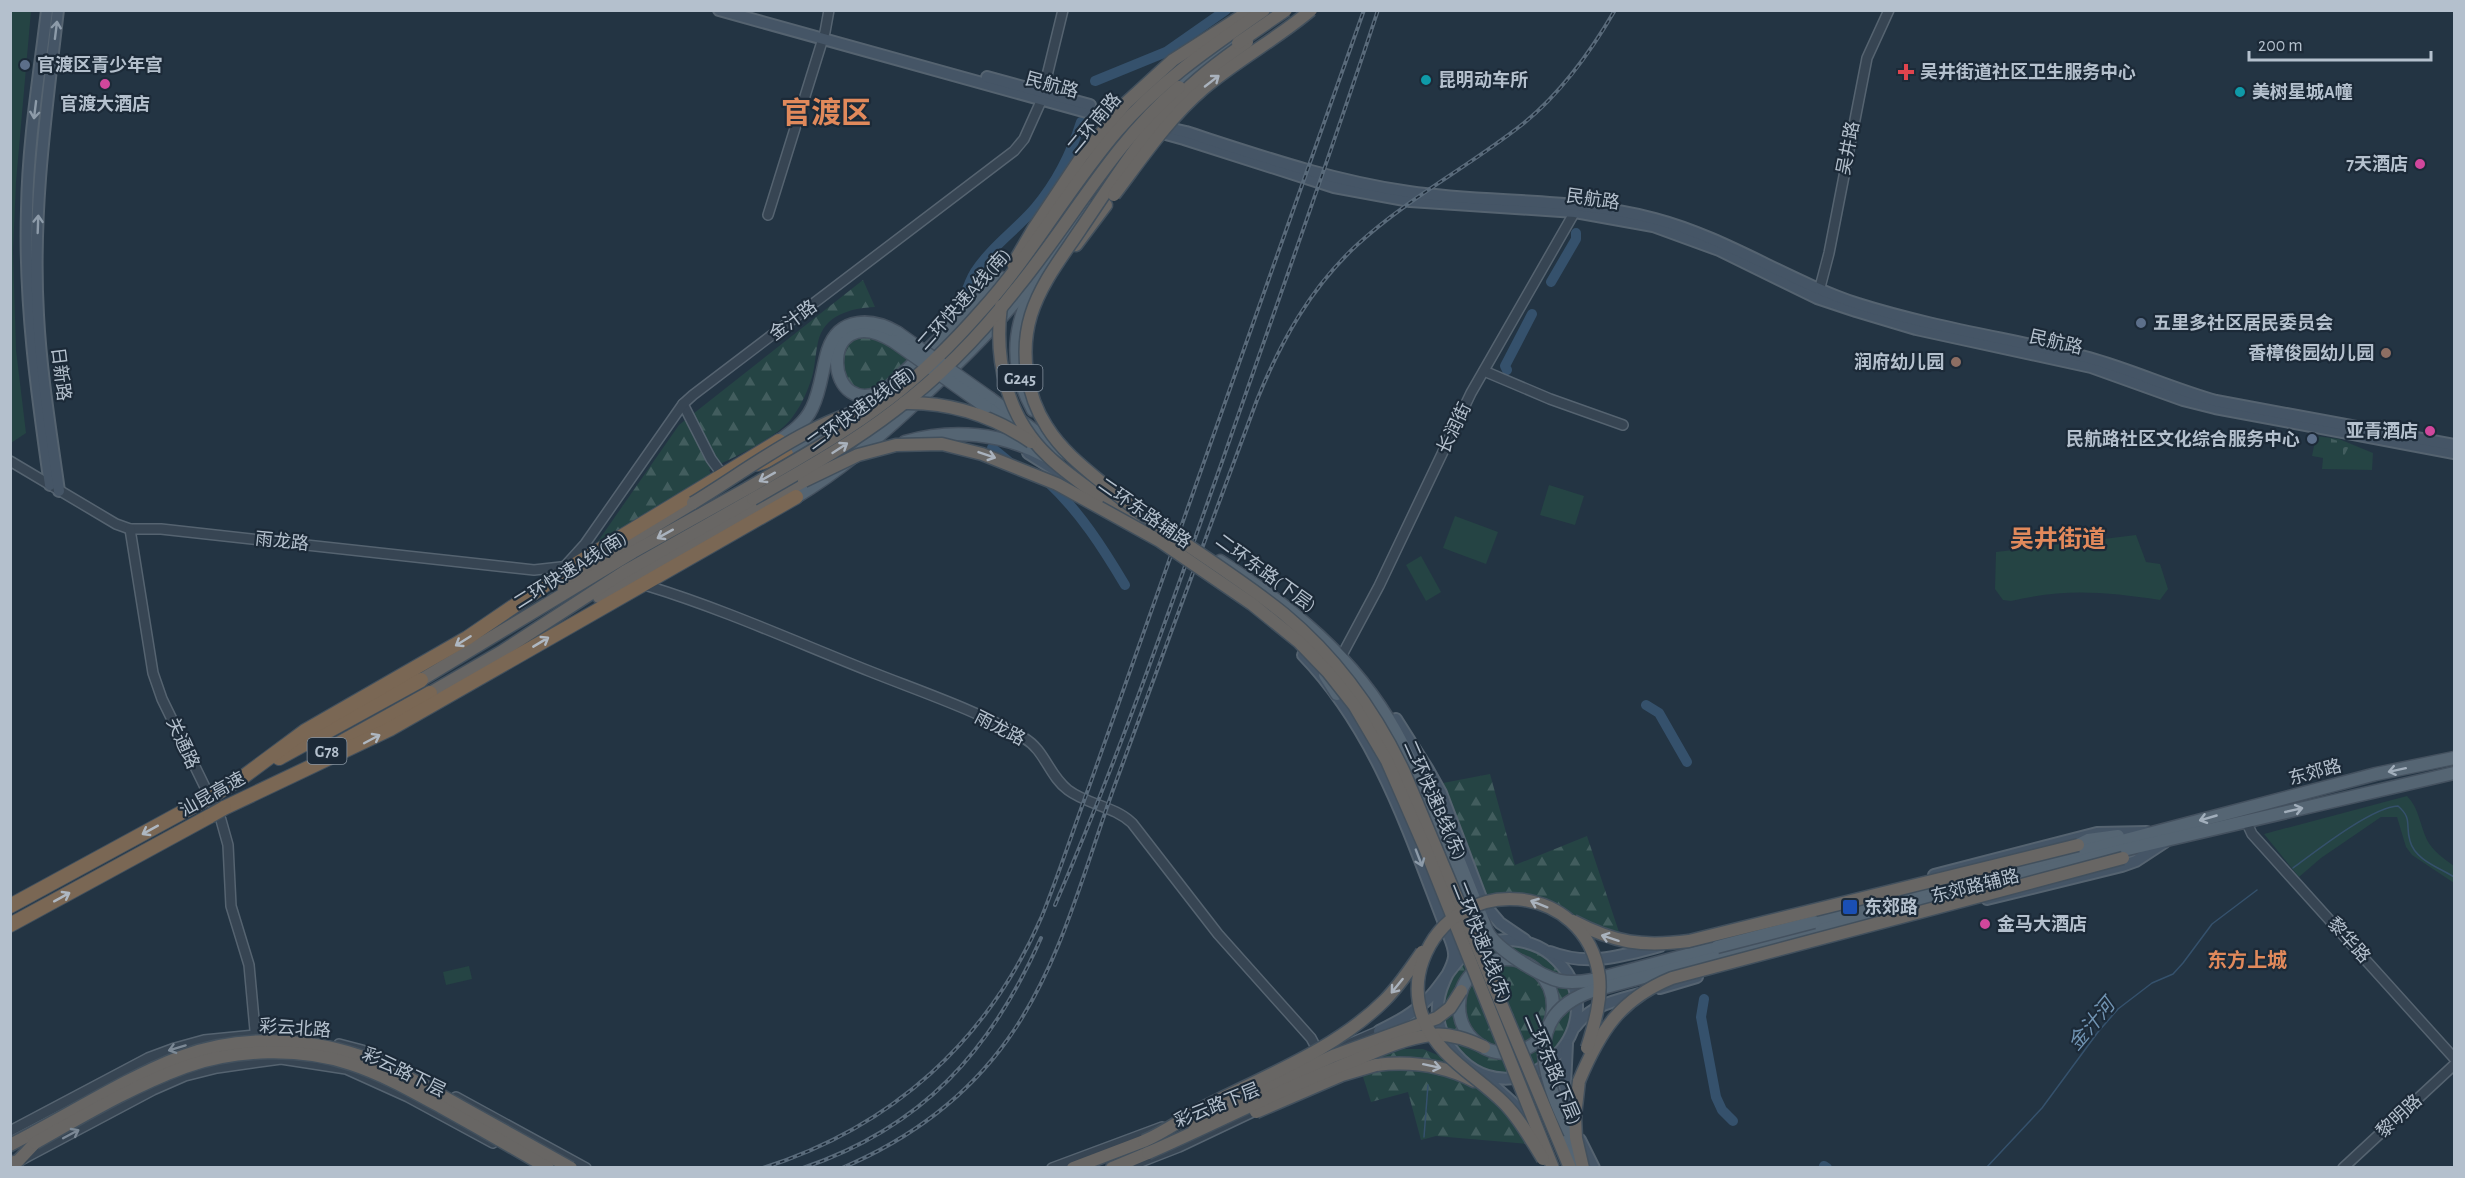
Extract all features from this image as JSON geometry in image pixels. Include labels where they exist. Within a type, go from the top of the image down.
[{"type":"highway","name":"二环快速A线(南)","points":[[421,680],[476,649],[615,563],[719,511],[851,426],[916,376],[970,324],[1006,283],[1094,159],[1130,116],[1186,65],[1266,10]]},
{"type":"highway","name":"二环快速B线(南)","points":[[430,693],[501,652],[719,511],[838,450],[916,393],[965,347],[1016,291],[1104,167],[1140,124],[1194,75],[1286,10]]},
{"type":"highway","points":[[1160,527],[1076,460],[1045,425],[1033,400],[1027,372],[1027,335],[1034,305],[1053,271],[1162,115],[1205,73],[1286,10]]},
{"type":"highway","points":[[1034,305],[1056,272],[1180,111],[1226,70],[1311,10]]},
{"type":"highway","points":[[1160,541],[1064,471],[1029,435],[1012,403],[1001,366],[999,338],[1002,300],[1009,273],[1024,243],[1082,156],[1110,120],[1143,85],[1166,65],[1249,11]]},
{"type":"highway","points":[[217,793],[243,777],[305,731],[468,638],[573,566],[838,418],[886,405],[922,403],[959,409],[1006,426],[1160,527]]},
{"type":"highway","points":[[476,649],[525,616],[598,561],[779,441]]},
{"type":"highway","points":[[501,652],[846,460],[886,446],[918,443],[953,446],[1015,466],[1057,484],[1160,541]]},
{"type":"highway","points":[[690,499],[727,476],[786,454]]},
{"type":"highway","points":[[224,808],[390,729],[796,496]]},
{"type":"highway","name":"二环快速B线(东)","points":[[1160,527],[1257,594],[1294,623],[1333,661],[1375,715],[1404,772],[1569,1167]]},
{"type":"highway","name":"二环快速A线(东)","points":[[1160,541],[1252,604],[1299,642],[1337,682],[1367,723],[1404,797],[1551,1167]]},
{"type":"highway","name":"汕昆高速","points":[[10,906],[421,680]]},
{"type":"highway","name":"汕昆高速","points":[[10,925],[430,693]]},
{"type":"highway","points":[[1146,1147],[1213,1102],[1306,1056],[1348,1031],[1387,998],[1435,934],[1471,907],[1500,898],[1528,900],[1616,940],[1646,945],[1689,942],[2078,845]]},
{"type":"highway","points":[[1579,1081],[1592,1050],[1610,1022],[1632,1000],[1665,981],[2123,858]]},
{"type":"highway","points":[[1559,914],[1583,938],[1594,958],[1599,976],[1597,1013],[1575,1105],[1575,1126],[1585,1167]]},
{"type":"highway","points":[[1446,924],[1432,942],[1421,965],[1418,988],[1420,1007],[1428,1029],[1440,1047],[1461,1068],[1485,1086],[1515,1114],[1551,1167]]},
{"type":"highway","points":[[1112,1167],[1146,1147],[1333,1056],[1437,1018],[1450,1008],[1461,990]]},
{"type":"highway","points":[[1146,1147],[1412,1039],[1432,1035],[1449,1035],[1464,1038],[1484,1047]]},
{"type":"highway","name":"彩云北路","points":[[33,1139],[147,1072],[181,1057],[239,1044],[303,1043],[338,1049],[400,1073],[571,1167]]},
{"type":"highway","name":"彩云北路","points":[[10,1145],[33,1139],[150,1081],[187,1067],[223,1057],[253,1053],[284,1053],[350,1064],[377,1074],[548,1167]]},
{"type":"highway","points":[[1073,1167],[1146,1147],[1265,1109],[1342,1075],[1376,1065],[1408,1063],[1426,1065],[1460,1073],[1485,1086]]},
{"type":"highway","points":[[10,1133],[33,1139],[12,1161]]},
{"type":"main road","name":"日新路","points":[[47,10],[30,148],[27,211],[29,313],[33,364],[54,488]]},
{"type":"main road","name":"日新路","points":[[54,488],[40,345],[37,254],[41,149],[58,10]]},
{"type":"main road","name":"民航路","points":[[719,10],[824,35],[1120,118],[1334,187],[1410,201],[1617,210],[1686,228],[1722,243],[1818,294],[1916,329],[2091,367],[2183,400],[2215,408],[2454,453]]},
{"type":"main road","name":"民航路","points":[[746,10],[824,35]]},
{"type":"main road","name":"二环南路","points":[[896,337],[868,331],[857,332],[847,338],[839,348],[836,360],[838,375],[844,386],[864,395],[875,394],[886,389],[1001,279],[1078,170],[1120,118],[1168,74],[1266,10]]},
{"type":"main road","name":"G245","points":[[1112,493],[1046,428],[1029,402],[1017,365],[1016,344],[1020,318],[1034,285],[1060,242],[1104,178],[1172,94],[1191,76],[1286,10]]},
{"type":"main road","points":[[796,496],[856,456],[955,367],[1021,295],[1060,242]]},
{"type":"main road","points":[[786,454],[819,442],[838,431],[902,386],[958,334],[1001,279]]},
{"type":"main road","name":"民航路","points":[[1818,294],[1918,321],[2093,360],[2216,401],[2454,445]]},
{"type":"main road","points":[[779,441],[796,429],[809,414],[818,393],[829,349],[841,331],[855,323],[868,322],[884,326],[1112,493]]},
{"type":"main road","points":[[796,496],[855,464],[906,442],[949,435],[986,436],[1015,442],[1038,452],[1112,493]]},
{"type":"main road","name":"二环东路辅路","points":[[986,436],[1006,442],[1042,462],[1243,602],[1296,648],[1337,694],[1360,728],[1378,762],[1450,940],[1454,956],[1448,973]]},
{"type":"main road","name":"二环东路(下层)","points":[[1112,493],[1264,589],[1392,725],[1409,758],[1528,1060],[1578,1167]]},
{"type":"main road","name":"G245","points":[[1299,625],[1342,654],[1377,690],[1441,793],[1480,895],[1488,910],[1500,923],[1539,947],[1560,965],[1574,990],[1576,1018],[1570,1037],[1552,1062],[1530,1075],[1496,1077],[1470,1067],[1446,1049],[1432,1043],[1415,1042],[1393,1048]]},
{"type":"main road","name":"G245","points":[[1299,625],[1337,694]]},
{"type":"main road","name":"二环东路(下层)","points":[[1342,654],[1385,730],[1408,778],[1518,1058],[1569,1167]]},
{"type":"main road","points":[[1396,719],[1437,803],[1490,937],[1507,953],[1562,981],[1594,985]]},
{"type":"main road","name":"东郊路","points":[[1594,985],[2115,852],[2376,774],[2454,758]]},
{"type":"main road","name":"东郊路","points":[[1718,952],[1814,922],[1881,905],[2169,835],[2246,821],[2454,773]]},
{"type":"main road","name":"东郊路辅路","points":[[1539,947],[1577,960],[1609,959],[2086,835],[2106,832],[2144,832],[2169,835]]},
{"type":"main road","points":[[2078,845],[2097,838],[2169,835]]},
{"type":"main road","points":[[2123,858],[2132,857],[2169,835]]},
{"type":"main road","name":"东郊路辅路","points":[[1570,1037],[1588,1013],[1609,1002],[1920,917],[2122,866],[2136,861],[2161,844],[2169,835]]},
{"type":"main road","points":[[1782,915],[1814,922]]},
{"type":"main road","points":[[1718,952],[1722,931]]},
{"type":"main road","points":[[1379,1031],[1404,1018],[1422,1004],[1464,954],[1485,943],[1508,940],[1539,947]]},
{"type":"main road","points":[[1585,1167],[1546,1075],[1543,1049],[1550,1023],[1554,1010],[1553,995],[1545,979],[1533,967],[1517,961],[1493,962],[1473,974],[1461,990],[1458,1010],[1461,1022],[1468,1034],[1484,1047],[1504,1053],[1518,1051],[1537,1040],[1550,1023],[1566,1003],[1594,985]]},
{"type":"main road","points":[[1448,973],[1439,997],[1438,1008],[1440,1029],[1449,1046],[1470,1067],[1509,1098],[1522,1114],[1551,1167]]},
{"type":"main road","points":[[1570,1037],[1565,1057],[1565,1085],[1573,1124],[1594,1167]]},
{"type":"street","points":[[768,215],[824,35],[829,10]]},
{"type":"street","name":"金汁路","points":[[568,565],[683,404],[1014,151],[1024,139],[1043,96],[1064,10]]},
{"type":"street","name":"吴井路","points":[[1818,294],[1865,68],[1889,10]]},
{"type":"street","name":"长润街","points":[[1342,654],[1384,577],[1450,435],[1577,209]]},
{"type":"street","points":[[1484,371],[1550,399],[1623,425]]},
{"type":"street","points":[[683,404],[719,470]]},
{"type":"street","name":"雨龙路","points":[[10,461],[116,524],[130,529],[184,531],[534,570],[568,565]]},
{"type":"street","name":"关通路","points":[[130,529],[153,673],[162,699],[221,820],[228,844],[231,906],[249,965],[257,1061]]},
{"type":"street","name":"雨龙路","points":[[648,586],[724,612],[937,699],[1026,739],[1039,751],[1061,784],[1069,791],[1116,811],[1132,824],[1218,934],[1311,1038],[1330,1075]]},
{"type":"street","name":"黎华路","points":[[2246,821],[2252,834],[2454,1058]]},
{"type":"street","name":"彩云路下层","points":[[1052,1167],[1233,1099],[1379,1031]]},
{"type":"street","name":"彩云路下层","points":[[10,1133],[148,1058],[175,1048],[204,1040],[255,1035],[291,1036],[362,1050],[391,1062],[586,1167]]},
{"type":"street","name":"彩云路下层","points":[[1124,1167],[1189,1143],[1330,1075],[1393,1048]]},
{"type":"street","name":"彩云路下层","points":[[12,1161],[184,1076],[257,1061],[282,1059],[346,1069],[408,1096],[538,1167]]},
{"type":"street","name":"黎明路","points":[[2343,1167],[2454,1065]]},
{"type":"green space","points":[[10,11],[31,11],[16,182],[13,251],[16,350],[26,433],[11,443]]},
{"type":"green space","points":[[863,280],[875,307],[848,311],[832,319],[826,325],[818,342],[813,373],[806,392],[797,411],[783,427],[753,448],[709,470],[713,477],[594,547],[679,425]]},
{"type":"green space","points":[[876,336],[909,359],[880,388],[861,391],[847,383],[840,357],[852,338]]},
{"type":"green space","points":[[2316,436],[2339,439],[2373,453],[2372,470],[2322,469],[2323,458],[2312,456]]},
{"type":"green space","points":[[2329,438],[2347,444],[2348,448],[2343,458],[2326,453]]},
{"type":"green space","points":[[1549,485],[1584,496],[1575,525],[1540,515]]},
{"type":"green space","points":[[1455,516],[1498,532],[1486,564],[1443,548]]},
{"type":"green space","points":[[2136,535],[2146,562],[2160,564],[2168,589],[2160,600],[2121,595],[2068,593],[2011,601],[2003,600],[1995,589],[1996,552]]},
{"type":"green space","points":[[1421,556],[1441,592],[1426,601],[1406,565]]},
{"type":"green space","points":[[1490,774],[1515,865],[1587,836],[1621,938],[1526,899],[1486,895],[1443,783]]},
{"type":"green space","points":[[2407,796],[2417,811],[2429,844],[2454,866],[2454,883],[2412,855],[2406,847],[2397,817],[2381,817],[2321,858],[2299,877],[2264,834]]},
{"type":"green space","points":[[1507,945],[1532,950],[1553,963],[1566,984],[1571,1009],[1566,1034],[1553,1055],[1532,1068],[1507,1073],[1482,1068],[1461,1055],[1448,1034],[1443,1009],[1448,984],[1461,963],[1482,950]]},
{"type":"green space","points":[[469,966],[472,979],[446,985],[443,972]]},
{"type":"green space","points":[[1404,1049],[1423,1049],[1452,1061],[1493,1087],[1528,1144],[1436,1136],[1421,1140],[1408,1092],[1371,1102],[1359,1064]]},
{"type":"waterway","points":[[1095,81],[1166,52],[1226,10]]},
{"type":"waterway","points":[[964,298],[981,263],[1035,208],[1057,178],[1081,122]]},
{"type":"waterway","points":[[1551,282],[1576,239],[1576,233]]},
{"type":"waterway","points":[[1507,370],[1505,366],[1532,314]]},
{"type":"waterway","points":[[992,448],[1008,461]]},
{"type":"waterway","points":[[1048,482],[1090,531],[1125,585]]},
{"type":"waterway","points":[[1646,705],[1659,713],[1687,762]]},
{"type":"waterway","name":"金汁河","points":[[2293,868],[2359,822],[2387,808],[2398,806],[2406,815],[2413,848],[2429,863],[2454,877]]},
{"type":"waterway","name":"金汁河","points":[[1986,1168],[2042,1108],[2098,1032],[2118,1009],[2152,983],[2173,974],[2212,924],[2257,890]]},
{"type":"waterway","points":[[1704,999],[1701,1017],[1716,1097],[1722,1110],[1733,1121]]},
{"type":"waterway","points":[[1424,1137],[1428,1085]]},
{"type":"railway","points":[[763,1168],[810,1151],[853,1129],[894,1103],[931,1074],[964,1040],[994,1002],[1020,961],[1042,916],[1060,868],[1364,10]]},
{"type":"railway","points":[[1055,905],[1122,740],[1301,237],[1378,10]]},
{"type":"railway","points":[[842,1168],[890,1144],[934,1115],[954,1098],[992,1060],[1026,1011],[1069,919],[1113,790],[1257,400],[1276,357],[1299,316],[1326,278],[1377,227],[1503,139],[1538,111],[1574,71],[1615,10]]},
{"type":"railway","points":[[803,1168],[846,1151],[884,1131],[918,1107],[948,1080],[975,1050],[1000,1016],[1041,938]]},
{"type":"place","name":"官渡区青少年宫","points":[[25,65]]},
{"type":"place","name":"吴井街道社区卫生服务中心","points":[[1906,72]]},
{"type":"place","name":"昆明动车所","points":[[1426,80]]},
{"type":"place","name":"官渡大酒店","points":[[105,84]]},
{"type":"place","name":"美树星城A幢","points":[[2240,92]]},
{"type":"place","name":"7天酒店","points":[[2420,164]]},
{"type":"place","name":"五里多社区居民委员会","points":[[2141,323]]},
{"type":"place","name":"香樟俊园幼儿园","points":[[2386,353]]},
{"type":"place","name":"润府幼儿园","points":[[1956,362]]},
{"type":"place","name":"亚青酒店","points":[[2430,431]]},
{"type":"place","name":"民航路社区文化综合服务中心","points":[[2312,439]]},
{"type":"place","name":"东郊路","points":[[1850,907]]},
{"type":"place","name":"金马大酒店","points":[[1985,924]]},
{"type":"district","name":"官渡区","points":[[826,113]]},
{"type":"district","name":"吴井街道","points":[[2058,539]]},
{"type":"district","name":"东方上城","points":[[2247,960]]}]
